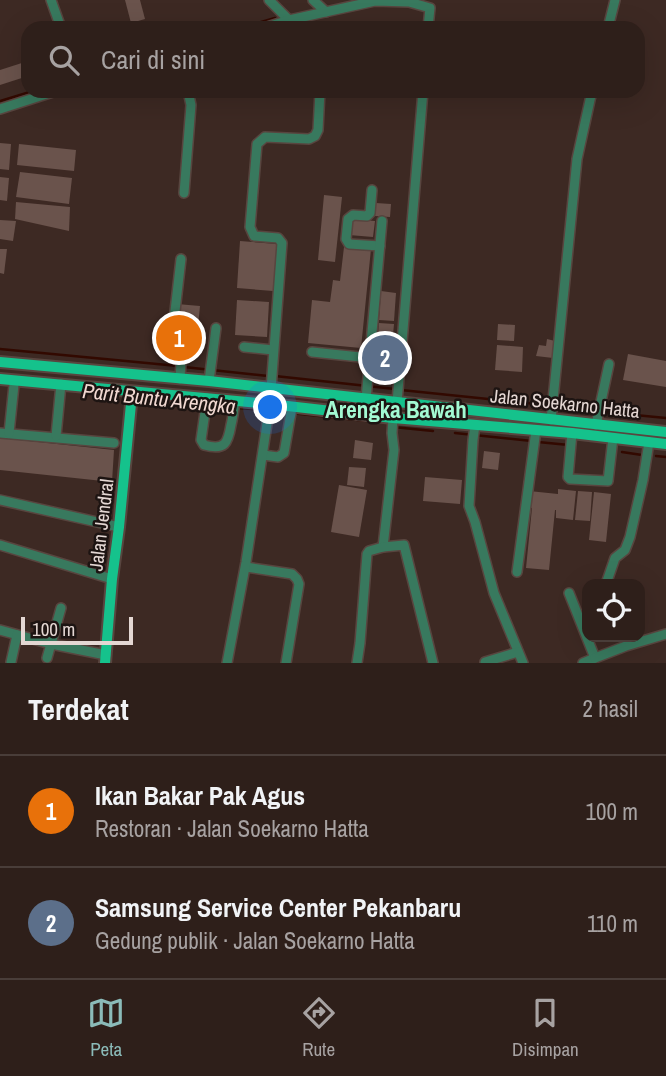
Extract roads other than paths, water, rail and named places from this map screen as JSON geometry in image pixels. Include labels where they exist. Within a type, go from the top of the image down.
[{"type":"main road","name":"Jalan Soekarno Hatta","points":[[0,362],[180,370],[271,378],[367,390],[397,402],[666,432]]},
{"type":"main road","name":"Jalan Soekarno Hatta","points":[[0,379],[61,384],[132,397],[292,407],[474,432],[572,433],[666,444]]},
{"type":"main road","name":"Jalan Jendral","points":[[105,659],[132,397]]},
{"type":"street","points":[[51,0],[58,21]]},
{"type":"street","points":[[313,0],[326,12]]},
{"type":"street","points":[[610,21],[615,0]]},
{"type":"street","points":[[286,21],[375,1],[409,2],[426,7],[427,21]]},
{"type":"street","points":[[274,2],[289,20]]},
{"type":"street","points":[[0,109],[34,98]]},
{"type":"street","points":[[184,193],[190,98]]},
{"type":"street","points":[[271,378],[282,243],[278,238],[254,236],[251,232],[257,144],[265,136],[309,139],[315,136],[319,98]]},
{"type":"street","points":[[397,402],[422,98]]},
{"type":"street","points":[[551,420],[577,159],[590,98]]},
{"type":"street","points":[[372,190],[370,213],[367,216],[353,215],[348,219],[346,239],[349,244],[380,246]]},
{"type":"street","points":[[367,390],[382,221]]},
{"type":"street","points":[[180,370],[172,337],[181,259]]},
{"type":"street","points":[[210,373],[216,328]]},
{"type":"street","points":[[244,347],[273,350]]},
{"type":"street","points":[[312,352],[370,358]]},
{"type":"street","points":[[596,425],[609,363]]},
{"type":"street","points":[[56,436],[61,384]]},
{"type":"street","points":[[14,385],[5,433],[114,443]]},
{"type":"street","points":[[206,402],[201,440],[204,445],[210,447],[225,445],[229,438],[235,405]]},
{"type":"street","points":[[227,663],[246,567],[270,407]]},
{"type":"street","points":[[263,455],[278,457],[284,453],[292,407]]},
{"type":"street","points":[[383,547],[394,450],[392,421]]},
{"type":"street","points":[[474,432],[469,506],[494,593],[523,663]]},
{"type":"street","points":[[517,572],[536,432]]},
{"type":"street","points":[[572,433],[570,479],[608,481],[613,438]]},
{"type":"street","points":[[608,579],[615,558],[625,550],[630,537],[649,442]]},
{"type":"street","points":[[0,500],[119,527]]},
{"type":"street","points":[[0,545],[112,579]]},
{"type":"street","points":[[356,663],[367,554],[383,547],[404,545],[433,663]]},
{"type":"street","points":[[246,567],[292,574],[297,579],[299,584],[286,663]]},
{"type":"street","points":[[569,593],[595,658]]},
{"type":"street","points":[[47,658],[61,608]]},
{"type":"street","points":[[0,630],[105,659]]},
{"type":"street","points":[[645,638],[666,634]]},
{"type":"street","points":[[11,662],[17,635]]},
{"type":"street","points":[[583,663],[624,642]]},
{"type":"street","points":[[485,662],[518,652]]},
{"type":"waterway","points":[[265,21],[275,18]]},
{"type":"waterway","points":[[0,101],[21,95]]},
{"type":"waterway","name":"Parit Buntu Arengka","points":[[0,349],[178,366]]},
{"type":"waterway","name":"Parit Buntu Arengka","points":[[184,367],[268,376]]},
{"type":"waterway","name":"Parit Buntu Arengka","points":[[275,376],[395,389]]},
{"type":"waterway","name":"Parit Buntu Arengka","points":[[401,390],[546,405]]},
{"type":"waterway","name":"Parit Buntu Arengka","points":[[119,395],[202,404]]},
{"type":"waterway","name":"Parit Buntu Arengka","points":[[209,405],[230,407]]},
{"type":"waterway","name":"Parit Buntu Arengka","points":[[558,406],[597,411]]},
{"type":"waterway","name":"Parit Buntu Arengka","points":[[237,408],[265,410]]},
{"type":"waterway","name":"Parit Buntu Arengka","points":[[272,411],[377,422]]},
{"type":"waterway","name":"Parit Buntu Arengka","points":[[604,412],[666,418]]},
{"type":"waterway","name":"Parit Buntu Arengka","points":[[393,427],[433,431]]},
{"type":"waterway","name":"Parit Buntu Arengka","points":[[455,433],[532,441]]},
{"type":"waterway","name":"Parit Buntu Arengka","points":[[538,442],[569,445]]},
{"type":"waterway","name":"Parit Buntu Arengka","points":[[622,452],[642,455]]},
{"type":"waterway","name":"Parit Buntu Arengka","points":[[656,456],[666,457]]},
{"type":"place","name":"Ikan Bakar Pak Agus","points":[[179,338]]},
{"type":"place","name":"Samsung Service Center Pekanbaru","points":[[385,358]]},
{"type":"district","name":"Arengka Bawah","points":[[396,410]]}]
